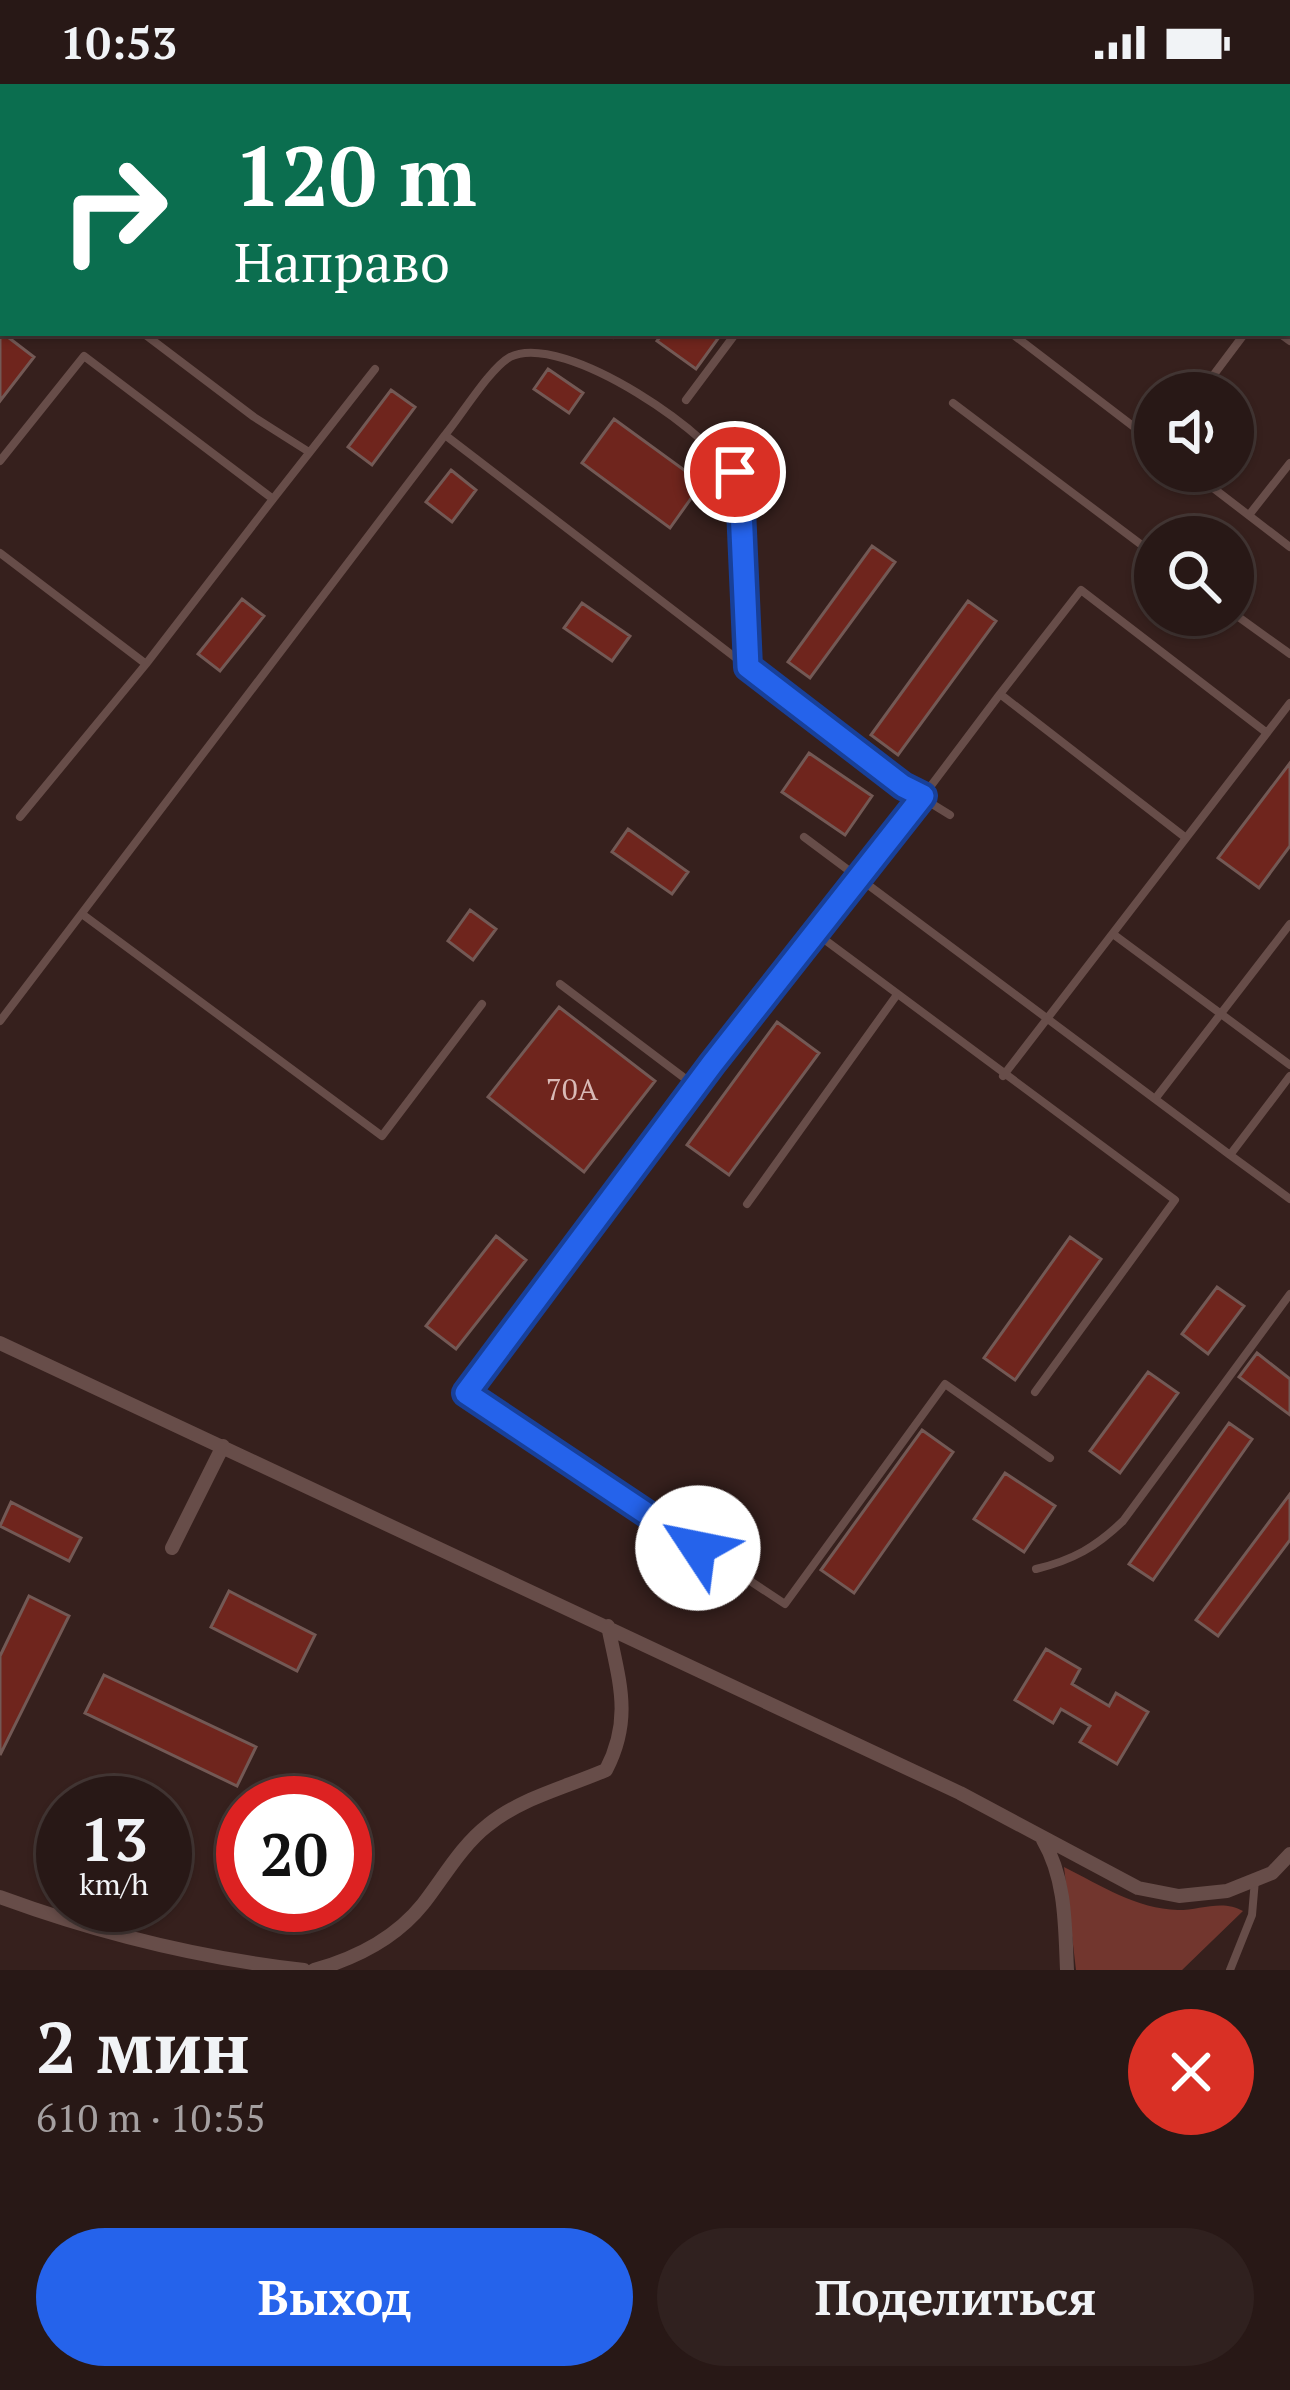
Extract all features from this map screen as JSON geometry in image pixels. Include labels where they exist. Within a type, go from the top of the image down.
[{"type":"street","points":[[0,1343],[960,1793],[1138,1888],[1179,1896],[1227,1891],[1272,1873],[1290,1854]]},
{"type":"street","points":[[172,1548],[223,1446]]},
{"type":"street","points":[[314,1970],[342,1962],[398,1930],[490,1823],[536,1798],[606,1770],[624,1714],[608,1627]]},
{"type":"street","points":[[1043,1840],[1061,1887],[1067,1970]]},
{"type":"street","points":[[0,1897],[75,1924],[190,1952],[304,1970]]},
{"type":"lane","points":[[147,336],[309,452]]},
{"type":"lane","points":[[686,400],[734,336]]},
{"type":"lane","points":[[1015,336],[1134,427]]},
{"type":"lane","points":[[1216,372],[1243,336]]},
{"type":"lane","points":[[0,1022],[506,359],[523,353],[572,359],[635,391],[704,440],[735,472],[740,486],[748,667]]},
{"type":"lane","points":[[0,461],[84,356],[273,499]]},
{"type":"lane","points":[[20,818],[375,369]]},
{"type":"lane","points":[[953,403],[1134,540]]},
{"type":"lane","points":[[446,435],[903,786],[950,815]]},
{"type":"lane","points":[[1249,515],[1290,463]]},
{"type":"lane","points":[[1219,492],[1290,547]]},
{"type":"lane","points":[[0,553],[146,664]]},
{"type":"lane","points":[[1050,1458],[945,1384],[784,1604],[466,1393],[695,1086],[1081,590],[1267,733]]},
{"type":"lane","points":[[1254,628],[1290,655]]},
{"type":"lane","points":[[1000,694],[1186,838]]},
{"type":"lane","points":[[1003,1076],[1290,703]]},
{"type":"lane","points":[[804,837],[1290,1199]]},
{"type":"lane","points":[[82,914],[382,1136],[482,1004]]},
{"type":"lane","points":[[1156,1100],[1290,924]]},
{"type":"lane","points":[[817,934],[1175,1200],[1035,1392]]},
{"type":"lane","points":[[1112,934],[1290,1065]]},
{"type":"lane","points":[[560,984],[695,1086]]},
{"type":"lane","points":[[747,1204],[896,997]]},
{"type":"lane","points":[[1230,1155],[1290,1076]]},
{"type":"lane","points":[[1036,1569],[1068,1561],[1096,1546],[1123,1521],[1290,1294]]},
{"type":"lane","points":[[1230,1970],[1252,1915],[1256,1879]]},
{"type":"shaded area","points":[[1064,1867],[1119,1895],[1163,1909],[1228,1906],[1243,1911],[1182,1970],[1076,1970]]},
{"type":"building","points":[[0,336],[7,336],[34,357],[0,401]]},
{"type":"building","points":[[661,336],[720,336],[696,369],[657,341]]},
{"type":"building","points":[[548,369],[583,393],[569,413],[534,389]]},
{"type":"building","points":[[391,390],[415,407],[372,465],[348,447]]},
{"type":"building","points":[[614,419],[702,483],[670,528],[582,463]]},
{"type":"building","points":[[451,470],[476,490],[452,522],[426,502]]},
{"type":"building","points":[[872,546],[895,562],[810,678],[788,662]]},
{"type":"building","points":[[242,599],[264,616],[220,671],[198,654]]},
{"type":"building","points":[[968,601],[996,621],[898,755],[871,735]]},
{"type":"building","points":[[582,603],[630,636],[612,661],[564,628]]},
{"type":"building","points":[[809,753],[872,796],[845,835],[782,792]]},
{"type":"building","points":[[1290,763],[1290,846],[1259,888],[1218,858]]},
{"type":"building","points":[[628,829],[688,872],[672,894],[612,852]]},
{"type":"building","points":[[470,910],[496,929],[473,960],[448,941]]},
{"type":"building","points":[[559,1007],[655,1081],[584,1172],[488,1097]]},
{"type":"building","points":[[777,1022],[819,1053],[729,1175],[687,1145]]},
{"type":"building","points":[[496,1236],[526,1260],[456,1349],[426,1326]]},
{"type":"building","points":[[1070,1237],[1101,1259],[1015,1380],[984,1358]]},
{"type":"building","points":[[1217,1287],[1244,1306],[1208,1354],[1182,1334]]},
{"type":"building","points":[[1257,1353],[1290,1379],[1290,1415],[1239,1377]]},
{"type":"building","points":[[1148,1372],[1178,1393],[1120,1473],[1090,1451]]},
{"type":"building","points":[[1229,1423],[1252,1439],[1153,1580],[1129,1564]]},
{"type":"building","points":[[922,1430],[953,1452],[854,1593],[821,1570]]},
{"type":"building","points":[[1005,1473],[1055,1506],[1024,1552],[974,1519]]},
{"type":"building","points":[[1290,1494],[1290,1540],[1218,1636],[1196,1620]]},
{"type":"building","points":[[11,1502],[81,1538],[69,1561],[0,1526]]},
{"type":"building","points":[[229,1591],[315,1635],[297,1671],[211,1627]]},
{"type":"building","points":[[29,1596],[69,1616],[0,1755],[0,1656]]},
{"type":"building","points":[[1046,1649],[1080,1669],[1072,1684],[1109,1706],[1116,1693],[1148,1712],[1117,1764],[1080,1742],[1090,1726],[1061,1709],[1053,1723],[1015,1700]]},
{"type":"building","points":[[104,1675],[256,1747],[242,1776],[216,1776],[85,1713]]},
{"type":"route","points":[[698,1548],[466,1393],[712,1064],[923,796],[903,786],[748,667],[740,486],[735,472]]}]
